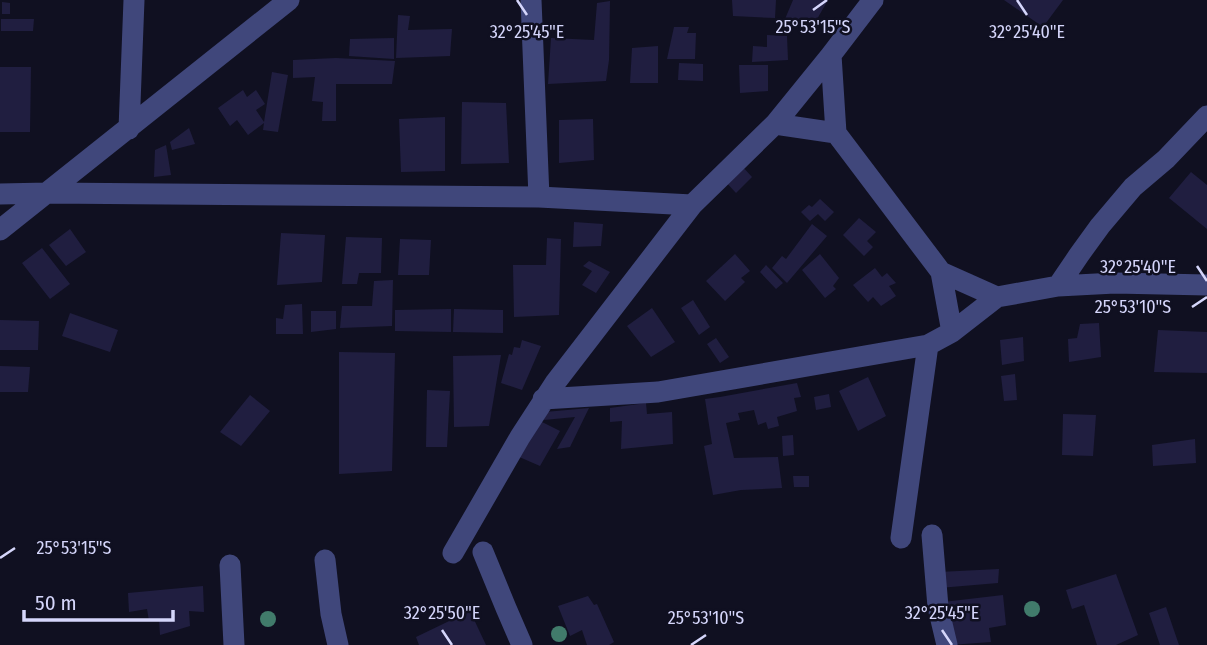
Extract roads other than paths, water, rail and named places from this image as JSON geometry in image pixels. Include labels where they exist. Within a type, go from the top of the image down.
[{"type":"street","points":[[129,129],[134,0]]},
{"type":"street","points":[[0,230],[289,0]]},
{"type":"street","points":[[531,0],[538,197]]},
{"type":"street","points":[[453,553],[543,400],[692,205],[775,124],[873,0]]},
{"type":"street","points":[[831,55],[836,133],[941,272],[952,332]]},
{"type":"street","points":[[1058,286],[1100,226],[1133,187],[1166,159],[1207,116]]},
{"type":"street","points":[[775,124],[836,133]]},
{"type":"street","points":[[0,194],[538,197],[692,205]]},
{"type":"street","points":[[941,272],[997,297]]},
{"type":"street","points":[[543,400],[658,392],[928,345],[952,332],[997,297],[1058,286],[1115,283],[1207,285]]},
{"type":"street","points":[[901,538],[928,345]]},
{"type":"street","points":[[932,535],[938,607],[947,645]]},
{"type":"street","points":[[483,552],[522,645]]},
{"type":"street","points":[[325,560],[331,614],[338,645]]},
{"type":"street","points":[[230,565],[234,645]]}]
